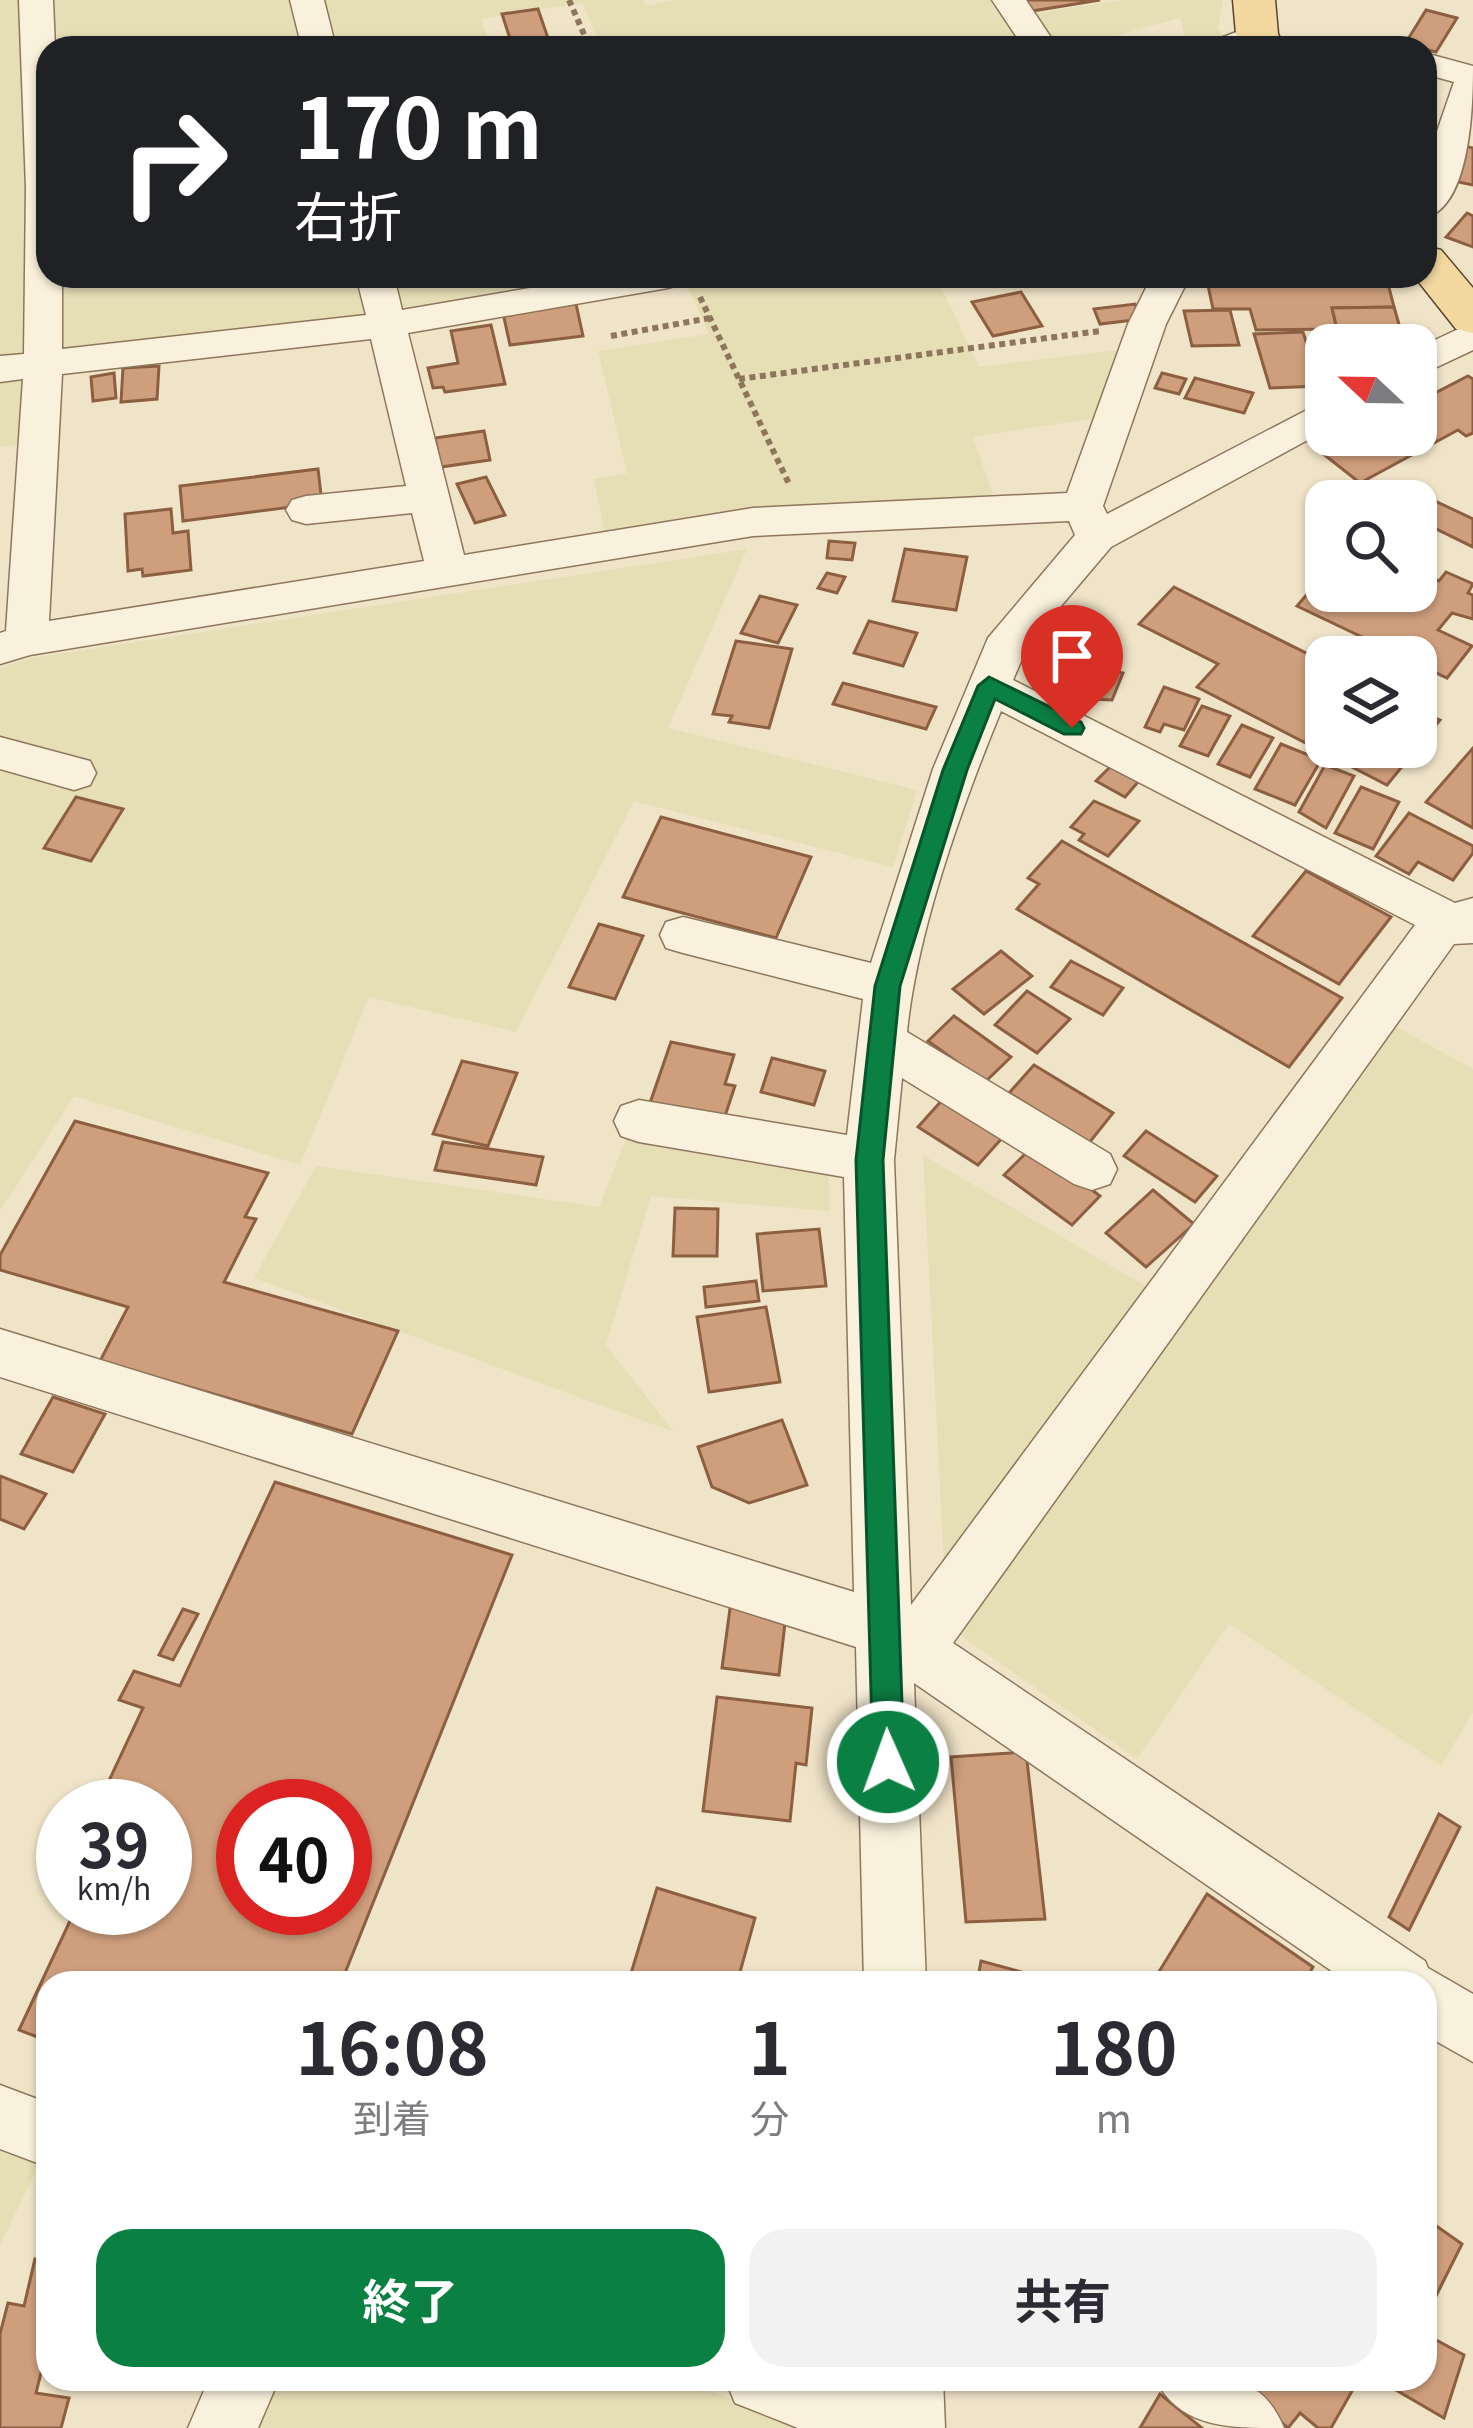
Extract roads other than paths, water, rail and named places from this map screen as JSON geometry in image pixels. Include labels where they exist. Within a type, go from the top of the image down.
[{"type":"main road","points":[[1437,274],[1473,318]]},
{"type":"street","points":[[36,0],[38,36]]},
{"type":"street","points":[[307,0],[316,36]]},
{"type":"street","points":[[1009,0],[1033,36]]},
{"type":"street","points":[[1437,66],[1473,76],[1437,180]]},
{"type":"street","points":[[1437,204],[1473,208]]},
{"type":"street","points":[[44,288],[44,365],[14,644],[753,522],[805,518],[1090,521],[1305,423]]},
{"type":"street","points":[[378,288],[448,575]]},
{"type":"street","points":[[0,369],[669,288]]},
{"type":"street","points":[[895,1971],[899,1639],[869,1160],[888,986],[955,770],[1009,638],[1090,521],[1148,324],[1165,288]]},
{"type":"street","points":[[1437,353],[1473,334]]},
{"type":"street","points":[[306,510],[429,497]]},
{"type":"street","points":[[899,1639],[1460,916],[989,686]]},
{"type":"street","points":[[0,753],[74,773]]},
{"type":"street","points":[[683,935],[888,986]]},
{"type":"street","points":[[880,1040],[1092,1169]]},
{"type":"street","points":[[639,1121],[869,1160]]},
{"type":"street","points":[[0,1352],[899,1639],[1385,1971]]},
{"type":"street","points":[[1437,2006],[1473,2031]]},
{"type":"street","points":[[0,2117],[36,2130]]},
{"type":"street","points":[[223,2428],[239,2391]]},
{"type":"street","points":[[790,2391],[886,2428]]},
{"type":"street","points":[[909,2391],[911,2428]]},
{"type":"street","points":[[1204,2391],[1250,2428]]}]
